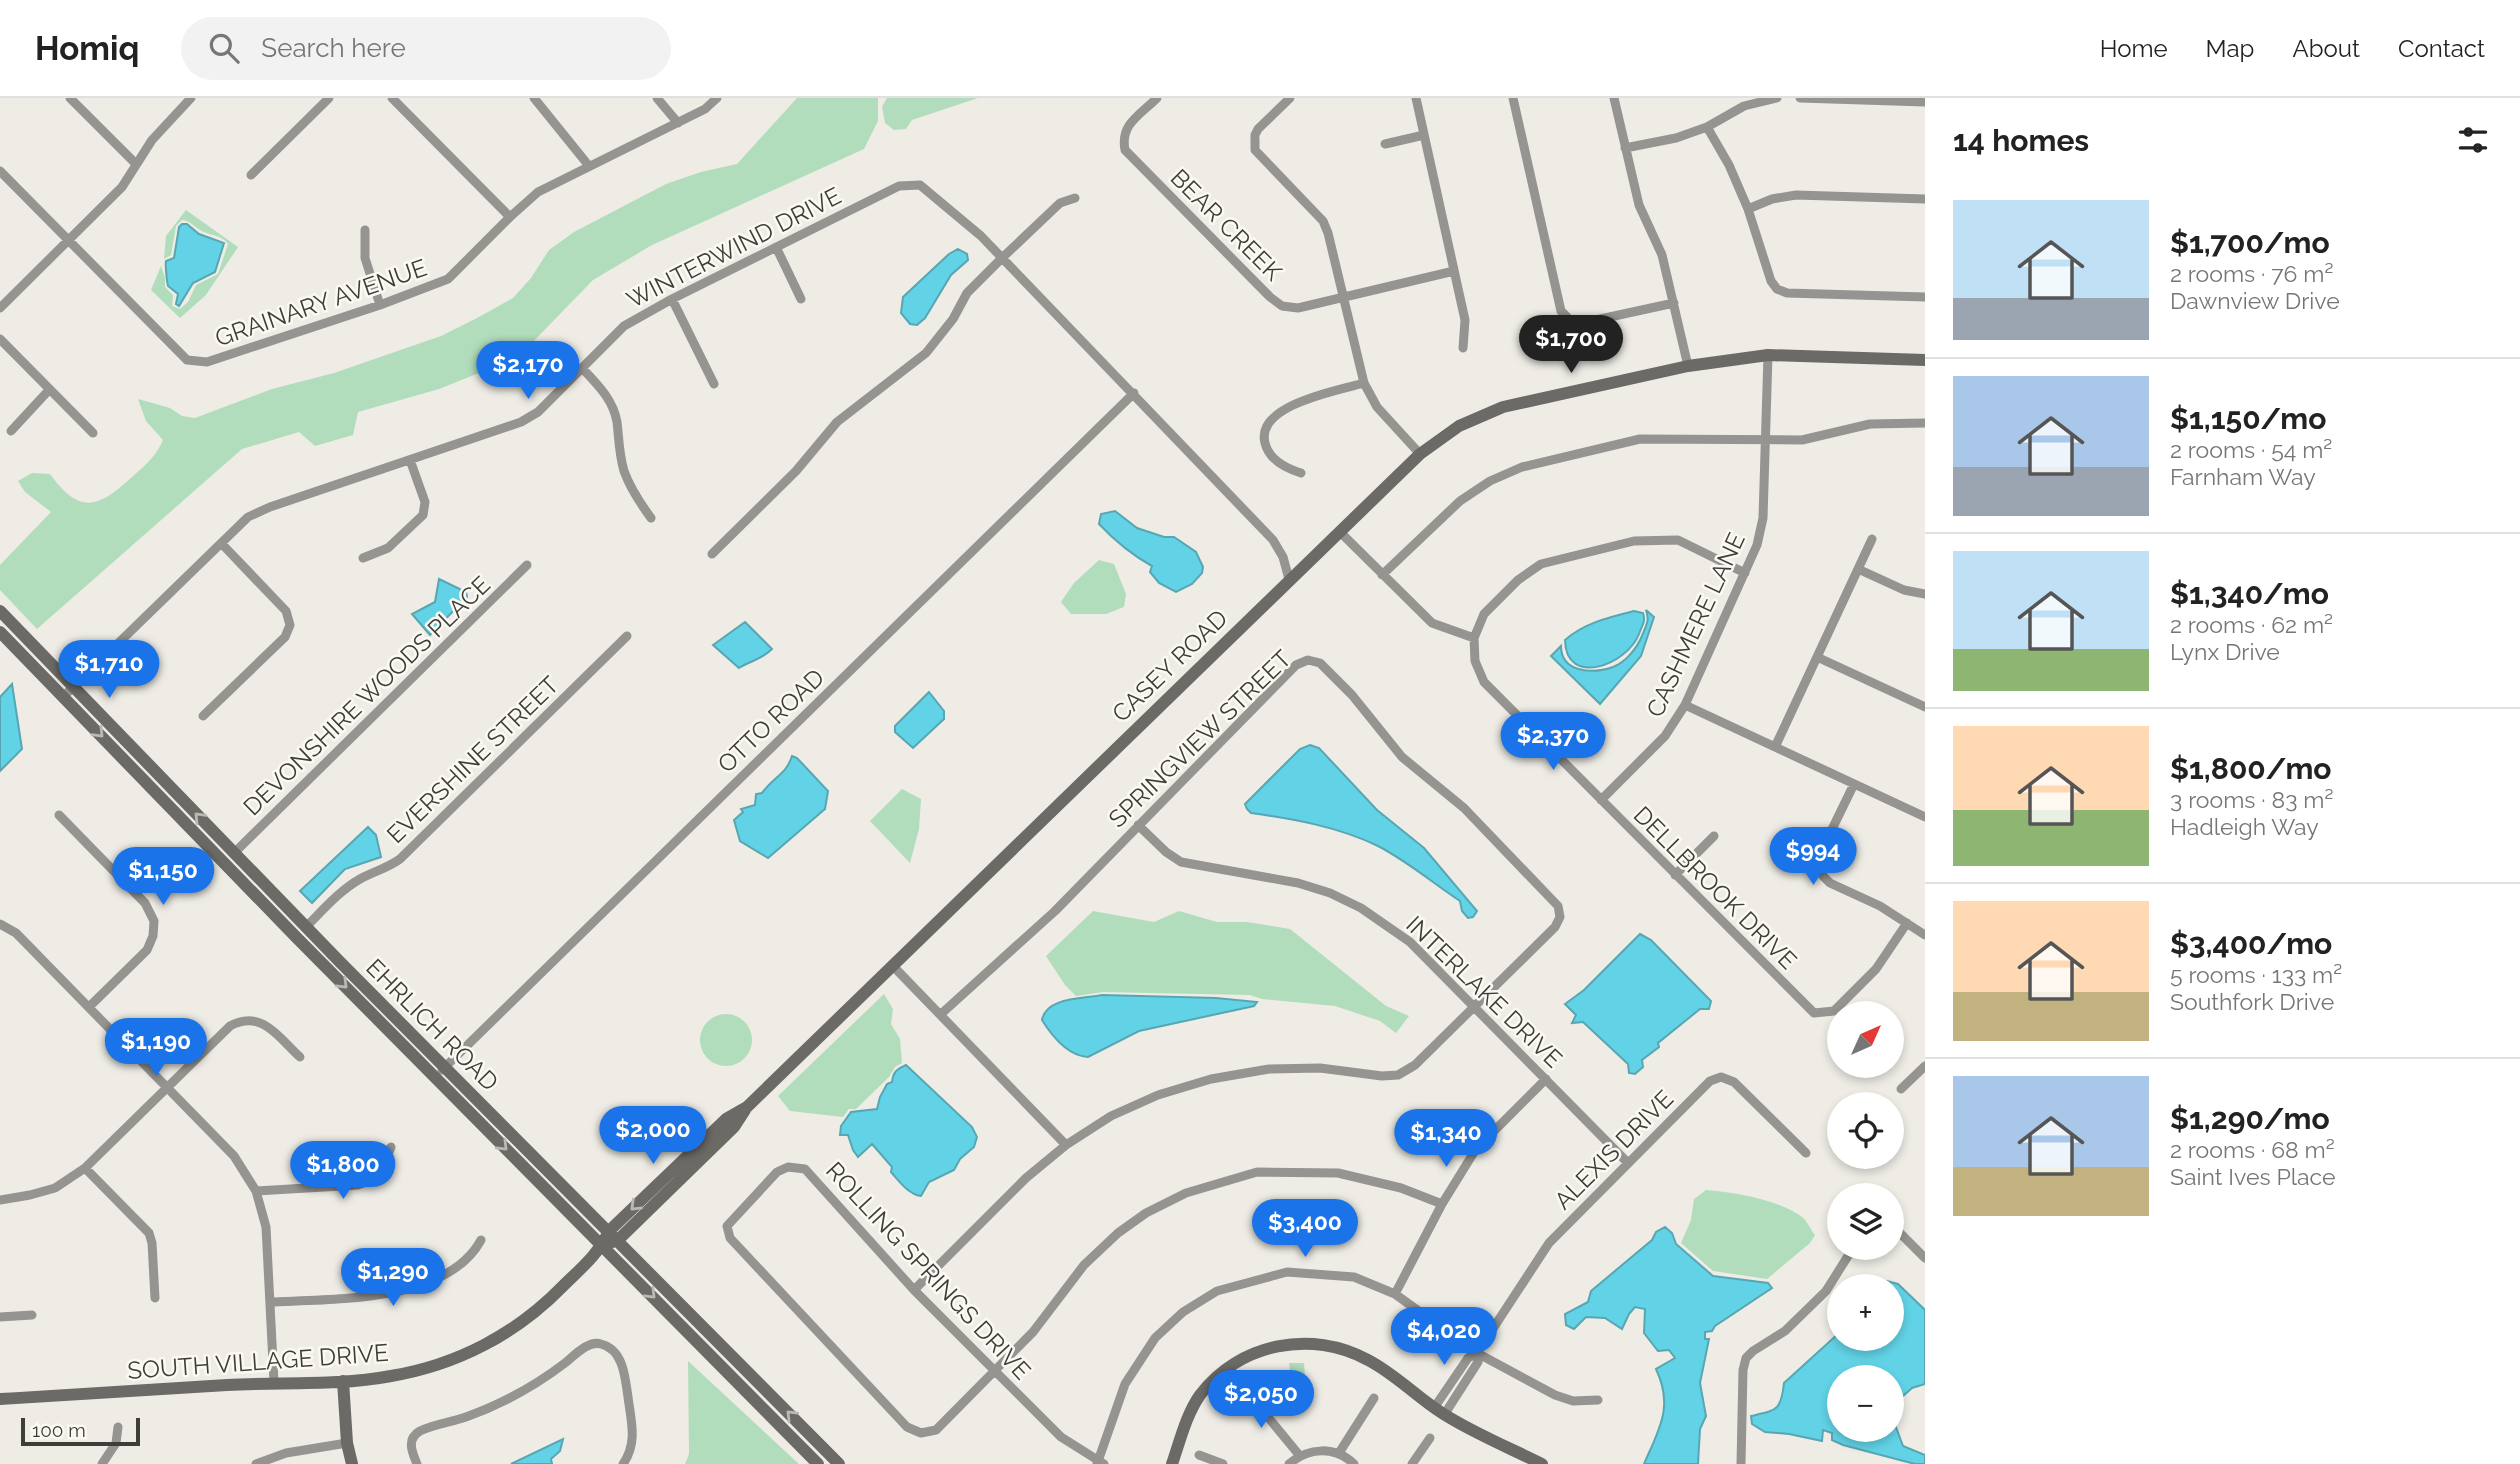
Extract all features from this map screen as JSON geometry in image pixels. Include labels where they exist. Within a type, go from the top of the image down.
[{"type":"street","points":[[70,98],[136,164]]},
{"type":"street","points":[[0,308],[122,187],[164,125],[191,98]]},
{"type":"street","points":[[251,175],[328,98]]},
{"type":"street","points":[[392,98],[510,217]]},
{"type":"street","points":[[534,98],[589,166]]},
{"type":"street","points":[[657,98],[678,123]]},
{"type":"street","name":"GRAINARY AVENUE","points":[[0,171],[187,360],[207,362],[380,305],[448,279],[538,192],[705,109],[716,98]]},
{"type":"street","name":"BEAR CREEK","points":[[1157,98],[1128,126],[1122,137],[1125,150],[1270,298],[1282,306],[1298,308],[1454,271]]},
{"type":"street","points":[[1290,98],[1258,129],[1255,135],[1255,150],[1323,221],[1364,383],[1377,407],[1420,454]]},
{"type":"street","points":[[1416,98],[1465,320],[1463,348]]},
{"type":"street","points":[[1513,98],[1561,312],[1570,320],[1582,323],[1674,303]]},
{"type":"street","points":[[1614,98],[1639,205],[1662,255],[1688,366]]},
{"type":"street","points":[[1625,148],[1676,138],[1707,127],[1744,106],[1777,98]]},
{"type":"street","points":[[1800,98],[1925,102]]},
{"type":"street","points":[[1707,127],[1729,165],[1748,209],[1771,281],[1777,289],[1787,293],[1925,297]]},
{"type":"street","points":[[1385,144],[1424,135]]},
{"type":"street","name":"WINTERWIND DRIVE","points":[[64,696],[248,517],[521,422],[538,412],[624,326],[672,299],[899,186],[920,185],[981,236],[1002,258]]},
{"type":"street","points":[[1748,209],[1772,199],[1796,195],[1925,199]]},
{"type":"street","points":[[712,554],[796,471],[836,422],[926,353],[953,319],[967,293],[1002,258],[1060,203],[1075,198]]},
{"type":"street","points":[[365,230],[365,258],[380,305]]},
{"type":"street","points":[[776,247],[801,299]]},
{"type":"street","points":[[1002,258],[1272,540],[1283,557],[1289,579]]},
{"type":"street","points":[[672,299],[714,384]]},
{"type":"street","points":[[0,339],[93,433]]},
{"type":"street","name":"CASEY ROAD","points":[[603,1246],[726,1119],[747,1107],[893,967],[1339,531],[1420,454],[1460,426],[1503,407],[1688,366],[1768,355],[1925,360]]},
{"type":"street","name":"CASHMERE LANE","points":[[1601,800],[1665,736],[1685,705],[1757,545],[1763,518],[1768,355]]},
{"type":"street","points":[[582,368],[601,388],[611,404],[617,421],[618,449],[624,472],[635,496],[650,518]]},
{"type":"street","points":[[1301,473],[1285,468],[1268,452],[1264,439],[1268,425],[1298,400],[1364,383]]},
{"type":"street","points":[[11,432],[49,390]]},
{"type":"street","name":"OTTO ROAD","points":[[440,1073],[1134,393]]},
{"type":"street","points":[[1382,575],[1460,501],[1490,481],[1522,467],[1640,439],[1802,440],[1870,424],[1925,422]]},
{"type":"street","points":[[363,558],[388,548],[424,515],[425,502],[410,460]]},
{"type":"street","points":[[1339,531],[1432,623],[1474,638],[1485,614],[1518,580],[1541,564],[1579,553],[1634,541],[1678,540],[1745,573]]},
{"type":"street","points":[[1775,747],[1872,539]]},
{"type":"street","points":[[203,716],[285,637],[290,625],[286,611],[221,543]]},
{"type":"street","name":"DEVONSHIRE WOODS PLACE","points":[[234,853],[527,565]]},
{"type":"street","points":[[1858,569],[1905,590],[1925,594]]},
{"type":"street","name":"EHRLICH ROAD","points":[[0,611],[339,961],[603,1246],[818,1464]]},
{"type":"street","name":"EHRLICH ROAD","points":[[0,632],[263,904],[614,1236],[839,1464]]},
{"type":"street","name":"EVERSHINE STREET","points":[[306,927],[344,889],[364,876],[384,870],[400,859],[627,636]]},
{"type":"street","name":"DELLBROOK DRIVE","points":[[1474,638],[1475,661],[1484,682],[1814,1013],[1833,1012],[1876,969],[1908,923]]},
{"type":"street","points":[[1817,657],[1925,707]]},
{"type":"street","name":"SPRINGVIEW STREET","points":[[941,1014],[1055,911],[1296,666],[1308,660],[1320,663],[1352,695],[1402,757],[1464,808],[1558,906],[1560,917],[1555,927],[1474,1006]]},
{"type":"street","points":[[1685,705],[1925,817]]},
{"type":"street","points":[[1854,784],[1820,854],[1823,876],[1830,883],[1880,906],[1925,935]]},
{"type":"street","points":[[59,815],[145,903],[153,922],[153,936],[147,950],[89,1007]]},
{"type":"street","name":"INTERLAKE DRIVE","points":[[1138,825],[1166,852],[1181,862],[1298,883],[1330,893],[1361,908],[1410,942],[1628,1163]]},
{"type":"street","points":[[1675,875],[1714,836]]},
{"type":"street","points":[[263,904],[286,915],[331,960],[339,961]]},
{"type":"street","points":[[0,924],[16,933],[168,1087],[234,1156],[256,1191],[266,1227],[274,1382]]},
{"type":"street","points":[[893,967],[1066,1145]]},
{"type":"street","points":[[914,1290],[1026,1178],[1066,1145],[1111,1116],[1158,1095],[1211,1079],[1269,1069],[1320,1068],[1381,1076],[1398,1075],[1415,1065],[1474,1006]]},
{"type":"street","points":[[0,1200],[55,1188],[85,1168],[230,1026],[243,1019],[254,1019],[263,1023],[300,1058]]},
{"type":"street","points":[[1901,1088],[1925,1066]]},
{"type":"street","name":"ALEXIS DRIVE","points":[[1439,1411],[1478,1362],[1477,1353],[1549,1243],[1710,1082],[1721,1077],[1734,1082],[1806,1153]]},
{"type":"street","points":[[1395,1294],[1442,1204],[1476,1149],[1546,1079]]},
{"type":"street","points":[[256,1191],[358,1185],[367,1182],[384,1164],[390,1147]]},
{"type":"street","name":"ROLLING SPRINGS DRIVE","points":[[994,1371],[936,1430],[921,1433],[907,1427],[730,1238],[727,1226],[777,1172],[788,1167],[805,1169],[914,1290],[994,1371],[1061,1437],[1100,1463]]},
{"type":"street","points":[[85,1168],[149,1233],[155,1298]]},
{"type":"street","points":[[994,1371],[1033,1332],[1084,1265],[1118,1233],[1146,1213],[1186,1193],[1257,1172],[1338,1173],[1401,1188],[1442,1204]]},
{"type":"street","points":[[1904,1237],[1925,1258]]},
{"type":"street","points":[[270,1302],[365,1298],[407,1289],[445,1274],[463,1263],[474,1254],[481,1240]]},
{"type":"street","name":"SOUTH VILLAGE DRIVE","points":[[0,1399],[274,1382],[343,1381],[390,1377],[415,1371],[461,1356],[521,1324],[544,1306],[603,1246]]},
{"type":"street","points":[[1741,1464],[1743,1370],[1746,1358],[1785,1331],[1826,1292],[1846,1260]]},
{"type":"street","points":[[1100,1463],[1125,1384],[1155,1338],[1183,1312],[1217,1291],[1287,1272],[1354,1277],[1395,1294],[1477,1353],[1555,1395],[1573,1401],[1598,1399]]},
{"type":"street","points":[[0,1317],[32,1315]]},
{"type":"street","points":[[417,1464],[410,1447],[413,1438],[420,1432],[467,1417],[507,1400],[548,1376],[589,1345],[598,1342],[609,1347],[623,1365],[633,1437],[629,1455],[623,1464]]},
{"type":"street","points":[[1172,1464],[1186,1421],[1200,1395],[1227,1367],[1260,1350],[1297,1342],[1335,1346],[1369,1360],[1439,1411],[1542,1464]]},
{"type":"street","points":[[343,1381],[347,1443],[352,1464]]},
{"type":"street","points":[[1244,1388],[1300,1456]]},
{"type":"street","points":[[1339,1453],[1374,1398]]},
{"type":"street","points":[[102,1464],[116,1443],[118,1427]]},
{"type":"street","points":[[1412,1464],[1430,1438]]},
{"type":"street","points":[[256,1464],[286,1453],[347,1443]]},
{"type":"street","points":[[1289,1464],[1300,1456],[1316,1451],[1339,1453],[1354,1464]]},
{"type":"street","points":[[1199,1455],[1223,1464]]},
{"type":"green space","points":[[797,98],[878,98],[878,121],[864,149],[652,245],[593,280],[525,350],[494,367],[439,389],[358,412],[353,435],[315,446],[299,432],[242,449],[37,629],[0,590],[0,565],[51,512],[25,492],[18,481],[32,473],[50,474],[60,487],[79,501],[89,503],[108,496],[149,461],[163,440],[146,421],[138,399],[170,408],[182,416],[195,418],[272,389],[334,373],[441,336],[513,298],[531,278],[549,250],[574,232],[666,184],[737,164]]},
{"type":"green space","points":[[887,98],[978,98],[912,120],[906,129],[894,130],[885,123],[882,107]]},
{"type":"green space","points":[[186,210],[238,247],[206,295],[180,318],[151,290],[161,266],[165,287],[173,295],[172,306],[180,309],[188,302],[196,285],[218,274],[228,244],[220,237],[182,220],[176,226],[171,255],[164,259],[166,236]]},
{"type":"green space","points":[[1099,560],[1114,564],[1126,594],[1124,607],[1106,614],[1071,614],[1061,602],[1074,583]]},
{"type":"green space","points":[[902,789],[921,799],[919,829],[910,863],[870,821]]},
{"type":"green space","points":[[1093,911],[1154,922],[1179,911],[1217,922],[1247,922],[1290,929],[1386,1006],[1409,1016],[1396,1033],[1380,1021],[1335,1006],[1262,999],[1250,995],[1103,992],[1076,996],[1065,985],[1046,956]]},
{"type":"green space","points":[[884,994],[893,1009],[891,1024],[900,1039],[902,1063],[895,1067],[889,1077],[856,1109],[849,1109],[843,1117],[790,1111],[778,1096]]},
{"type":"green space","points":[[726,1014],[736,1016],[744,1022],[750,1030],[750,1050],[744,1058],[736,1064],[726,1066],[716,1064],[708,1058],[702,1050],[700,1040],[702,1030],[708,1022],[716,1016]]},
{"type":"green space","points":[[1706,1190],[1742,1195],[1782,1206],[1802,1217],[1815,1235],[1810,1243],[1767,1279],[1713,1271],[1681,1243],[1691,1220],[1694,1199]]},
{"type":"green space","points":[[688,1361],[799,1464],[685,1464],[689,1454]]},
{"type":"green space","points":[[1289,1363],[1304,1363],[1305,1377],[1291,1379]]},
{"type":"water","points":[[187,224],[199,234],[224,243],[215,272],[193,283],[179,306],[176,304],[178,294],[168,286],[166,261],[174,258],[179,227]]},
{"type":"water","points":[[958,249],[967,254],[968,260],[951,275],[925,318],[917,325],[910,324],[901,313],[903,297],[949,254]]},
{"type":"water","points":[[1115,511],[1137,528],[1164,537],[1174,537],[1196,552],[1203,567],[1202,573],[1192,584],[1176,592],[1159,583],[1150,572],[1152,566],[1124,547],[1099,524],[1101,514]]},
{"type":"water","points":[[439,579],[466,592],[467,597],[430,635],[412,614],[435,602]]},
{"type":"water","points":[[1646,610],[1654,617],[1641,656],[1600,704],[1551,656],[1561,646],[1566,662],[1580,669],[1588,671],[1618,665],[1640,641],[1647,623]]},
{"type":"water","points":[[1634,611],[1643,613],[1643,624],[1632,645],[1623,655],[1598,667],[1586,667],[1575,664],[1568,655],[1565,640],[1572,634],[1598,621]]},
{"type":"water","points":[[745,622],[772,649],[739,668],[713,645]]},
{"type":"water","points":[[12,684],[22,749],[0,771],[0,697]]},
{"type":"water","points":[[929,692],[944,711],[944,719],[913,748],[895,732],[895,726]]},
{"type":"water","points":[[1310,745],[1319,748],[1377,810],[1424,848],[1477,911],[1473,917],[1468,918],[1462,911],[1460,901],[1378,846],[1332,829],[1251,813],[1247,809],[1245,804],[1300,749]]},
{"type":"water","points":[[792,756],[828,791],[825,809],[768,858],[740,841],[734,820],[743,812],[741,809],[755,805],[756,794],[762,793],[783,772]]},
{"type":"water","points":[[368,827],[376,835],[381,857],[345,869],[312,903],[300,891]]},
{"type":"water","points":[[1640,934],[1651,940],[1711,1001],[1709,1009],[1700,1009],[1658,1043],[1659,1047],[1642,1060],[1643,1067],[1635,1074],[1629,1073],[1628,1064],[1583,1022],[1572,1023],[1576,1015],[1565,1004],[1584,990]]},
{"type":"water","points":[[1102,995],[1216,998],[1257,1002],[1254,1006],[1139,1031],[1088,1057],[1067,1049],[1042,1020],[1045,1012],[1058,1003]]},
{"type":"water","points":[[906,1065],[972,1127],[977,1137],[974,1147],[960,1159],[954,1170],[929,1182],[921,1196],[912,1193],[901,1183],[891,1172],[892,1167],[872,1144],[858,1157],[848,1135],[840,1135],[841,1126],[851,1112],[877,1109],[887,1084],[892,1082],[896,1071]]},
{"type":"water","points":[[1665,1227],[1672,1233],[1676,1244],[1713,1276],[1768,1283],[1772,1288],[1715,1326],[1712,1331],[1705,1332],[1705,1339],[1709,1339],[1700,1383],[1706,1416],[1700,1429],[1698,1464],[1644,1464],[1659,1429],[1664,1407],[1664,1395],[1656,1369],[1675,1358],[1669,1350],[1658,1351],[1644,1333],[1645,1309],[1635,1307],[1622,1329],[1605,1318],[1586,1317],[1574,1329],[1566,1325],[1565,1314],[1588,1302],[1591,1291],[1652,1240],[1656,1232]]},
{"type":"water","points":[[1904,1290],[1925,1310],[1925,1384],[1912,1388],[1904,1395],[1904,1365],[1827,1365],[1827,1431],[1823,1430],[1822,1441],[1765,1432],[1752,1424],[1751,1416],[1776,1408],[1784,1383],[1827,1344],[1827,1351],[1904,1351]]},
{"type":"water","points":[[563,1439],[560,1451],[551,1459],[552,1464],[511,1464]]},
{"type":"water","points":[[1836,1442],[1902,1442],[1903,1446],[1925,1455],[1925,1464],[1915,1464]]}]
